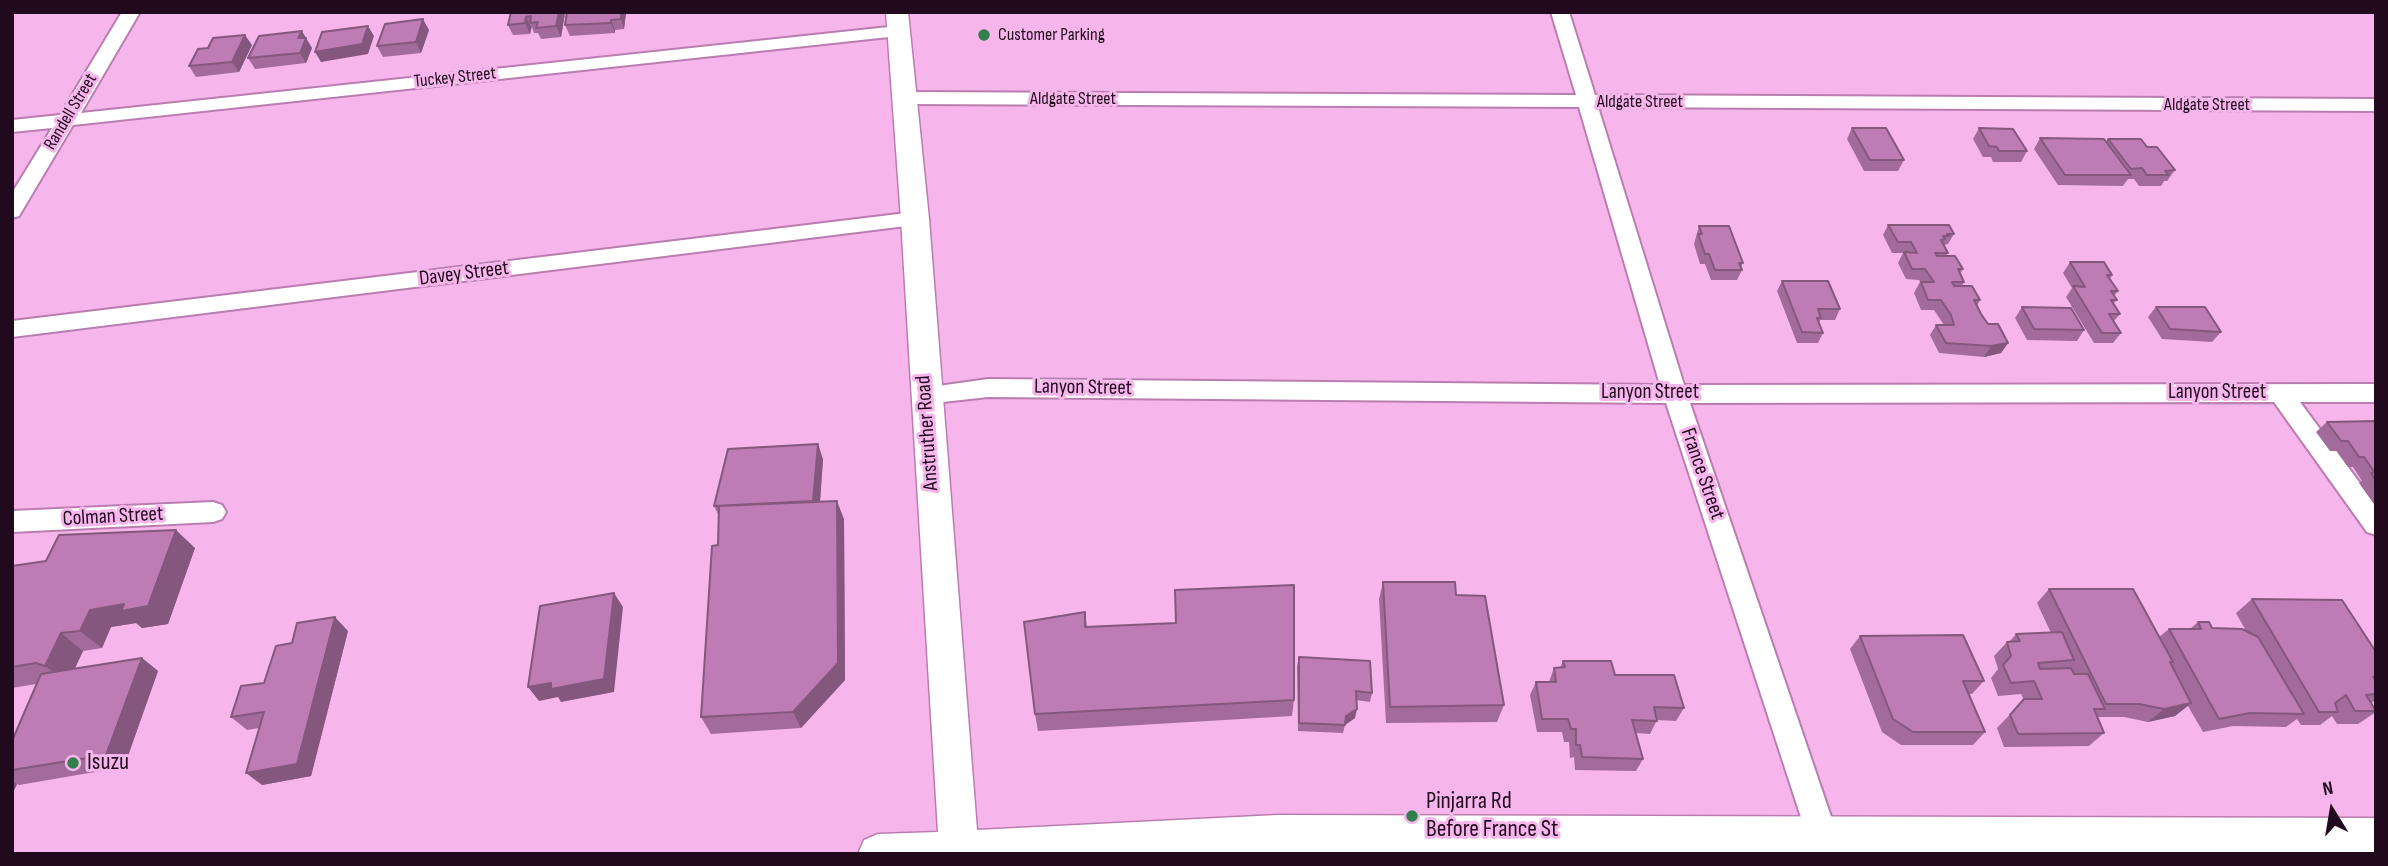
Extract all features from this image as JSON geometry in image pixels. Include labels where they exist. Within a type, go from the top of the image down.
[{"type":"main road","name":"Anstruther Road","points":[[897,21],[915,219],[925,395],[959,852]]},
{"type":"main road","points":[[878,854],[1278,834],[1824,844],[2376,837]]},
{"type":"street","name":"Randell Street","points":[[12,211],[131,12]]},
{"type":"street","name":"France Street","points":[[1560,12],[1675,394],[1824,844]]},
{"type":"street","name":"Tuckey Street","points":[[12,126],[897,21]]},
{"type":"street","name":"Aldgate Street","points":[[904,98],[2376,105]]},
{"type":"street","name":"Davey Street","points":[[12,329],[915,219]]},
{"type":"street","name":"Lanyon Street","points":[[925,395],[988,388],[1675,394],[2376,393]]},
{"type":"street","points":[[2280,393],[2376,525]]},
{"type":"street","name":"Colman Street","points":[[12,522],[213,512]]},
{"type":"building","points":[[511,12],[559,12],[556,26],[536,28],[538,22],[530,23],[531,16],[526,17],[525,23],[508,25]]},
{"type":"building","points":[[567,12],[621,12],[621,19],[611,20],[611,23],[565,25]]},
{"type":"building","points":[[423,19],[416,42],[377,46],[385,24]]},
{"type":"building","points":[[368,26],[362,44],[315,52],[322,32]]},
{"type":"building","points":[[302,31],[298,38],[306,38],[300,53],[248,58],[259,36]]},
{"type":"building","points":[[245,35],[232,62],[189,66],[198,49],[208,48],[213,38]]},
{"type":"building","points":[[1852,128],[1886,128],[1904,160],[1870,160]]},
{"type":"building","points":[[1979,128],[2013,129],[2027,151],[1999,151],[1997,147],[1989,146]]},
{"type":"building","points":[[2040,138],[2104,139],[2131,175],[2065,175]]},
{"type":"building","points":[[2108,139],[2141,139],[2147,147],[2157,147],[2175,170],[2165,171],[2169,175],[2147,175],[2142,168],[2131,169]]},
{"type":"building","points":[[1888,225],[1949,225],[1954,234],[1947,234],[1949,236],[1943,236],[1945,239],[1941,240],[1948,253],[1935,253],[1937,256],[1955,256],[1963,269],[1958,269],[1964,282],[1952,282],[1954,286],[1972,286],[1980,300],[1974,300],[1981,314],[1988,324],[1998,324],[2008,343],[1991,346],[1946,343],[1936,325],[1954,325],[1951,315],[1941,300],[1928,300],[1921,282],[1934,282],[1925,269],[1912,269],[1904,252],[1917,253],[1911,242],[1898,242]]},
{"type":"building","points":[[1699,226],[1729,226],[1743,263],[1739,263],[1742,270],[1715,270],[1709,254],[1705,254],[1698,234],[1702,234]]},
{"type":"building","points":[[2070,262],[2104,262],[2112,275],[2107,275],[2118,291],[2111,291],[2117,300],[2111,300],[2120,314],[2109,314],[2121,333],[2102,333],[2073,286],[2085,287]]},
{"type":"building","points":[[1782,281],[1828,281],[1840,309],[1818,309],[1821,318],[1817,318],[1823,333],[1802,332]]},
{"type":"building","points":[[2022,307],[2071,308],[2084,330],[2034,329]]},
{"type":"building","points":[[2156,307],[2205,307],[2221,332],[2170,329]]},
{"type":"building","points":[[2376,421],[2376,481],[2371,473],[2375,473],[2364,457],[2359,457],[2348,441],[2341,441],[2327,422]]},
{"type":"building","points":[[818,444],[813,501],[714,506],[728,449]]},
{"type":"building","points":[[837,501],[838,663],[793,712],[701,717],[712,546],[718,545],[719,506]]},
{"type":"building","points":[[176,530],[148,606],[121,611],[124,604],[90,610],[80,631],[61,633],[45,666],[36,663],[12,667],[12,566],[46,561],[59,535]]},
{"type":"building","points":[[1383,582],[1455,582],[1456,595],[1485,596],[1504,705],[1390,707]]},
{"type":"building","points":[[1294,585],[1294,700],[1035,714],[1024,622],[1085,612],[1085,627],[1176,623],[1175,590]]},
{"type":"building","points":[[2049,589],[2133,589],[2173,662],[2170,662],[2191,703],[2164,709],[2139,704],[2106,704]]},
{"type":"building","points":[[614,593],[604,679],[551,689],[551,683],[528,687],[540,606]]},
{"type":"building","points":[[2252,599],[2342,600],[2376,652],[2376,677],[2373,677],[2376,681],[2376,694],[2366,695],[2376,711],[2355,711],[2346,695],[2335,703],[2338,712],[2319,712]]},
{"type":"building","points":[[335,617],[297,764],[246,773],[264,712],[231,717],[241,686],[264,683],[276,646],[292,643],[297,623]]},
{"type":"building","points":[[2198,622],[2209,622],[2212,628],[2242,629],[2258,637],[2304,714],[2250,713],[2219,719],[2169,629],[2201,629]]},
{"type":"building","points":[[2062,632],[2074,660],[2038,663],[2040,669],[2071,668],[2074,674],[2088,674],[2105,709],[2094,709],[2104,733],[2018,734],[2010,715],[2024,699],[2042,699],[2034,681],[2011,683],[2003,665],[2011,656],[2007,642],[2020,641],[2016,634]]},
{"type":"building","points":[[1963,635],[1984,681],[1963,681],[1985,732],[1913,732],[1893,719],[1860,636]]},
{"type":"building","points":[[1299,657],[1370,661],[1372,693],[1356,691],[1357,709],[1346,716],[1345,725],[1299,723]]},
{"type":"building","points":[[142,658],[106,755],[12,770],[12,741],[41,674]]},
{"type":"building","points":[[1563,661],[1611,661],[1615,675],[1674,675],[1684,708],[1654,707],[1657,721],[1632,720],[1643,759],[1582,757],[1580,745],[1576,745],[1576,729],[1571,729],[1568,719],[1542,719],[1536,682],[1556,682],[1554,668],[1565,667]]},
{"type":"place","name":"Customer Parking","points":[[984,35]]},
{"type":"place","name":"Isuzu","points":[[73,763]]},
{"type":"place","name":"Pinjarra Rd Before France St","points":[[1412,816]]}]
